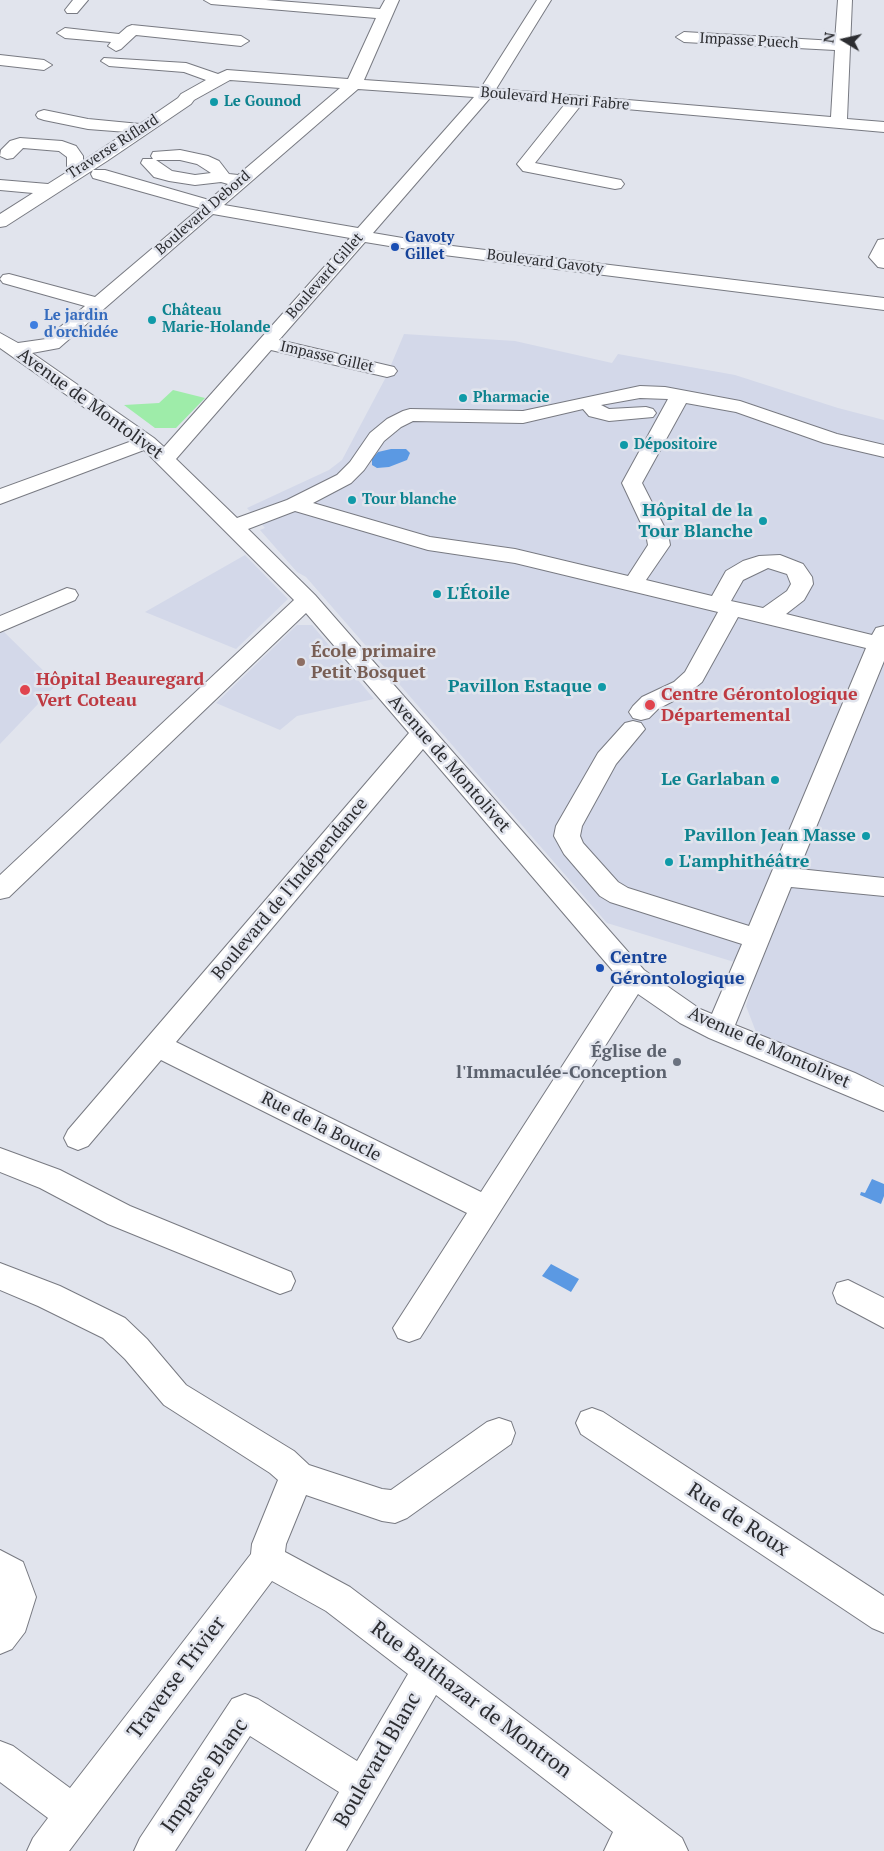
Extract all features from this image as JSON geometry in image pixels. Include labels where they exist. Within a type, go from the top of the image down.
[{"type":"street","points":[[211,0],[257,2],[385,14]]},
{"type":"street","points":[[354,84],[392,0]]},
{"type":"street","name":"Boulevard Gillet","points":[[166,458],[486,93],[544,0]]},
{"type":"street","points":[[839,123],[845,0]]},
{"type":"street","points":[[222,77],[247,30],[257,2]]},
{"type":"street","points":[[65,33],[119,42],[132,30],[247,30]]},
{"type":"street","name":"Impasse Puech","points":[[684,37],[843,46]]},
{"type":"street","points":[[0,60],[44,65]]},
{"type":"street","name":"Boulevard Henri Fabre","points":[[109,61],[186,68],[222,77],[486,93],[884,127]]},
{"type":"street","name":"Traverse Riflard","points":[[7,210],[48,189],[185,101],[187,97],[222,77]]},
{"type":"street","name":"Boulevard Debord","points":[[40,366],[52,344],[354,84]]},
{"type":"street","points":[[574,100],[572,108],[525,164],[529,167],[616,184]]},
{"type":"street","points":[[44,115],[88,124],[142,129]]},
{"type":"street","points":[[7,154],[16,144],[62,146],[70,150],[75,156],[75,172]]},
{"type":"street","points":[[158,155],[160,173],[195,180],[221,177],[240,181]]},
{"type":"street","points":[[117,167],[139,168],[158,155],[180,155],[202,160],[213,165],[220,172],[221,177]]},
{"type":"street","name":"Boulevard Gavoty","points":[[99,174],[210,207],[350,231],[360,236],[444,250],[884,304]]},
{"type":"street","points":[[0,185],[48,189]]},
{"type":"street","points":[[884,244],[878,257],[884,263]]},
{"type":"street","points":[[9,279],[100,304]]},
{"type":"street","name":"Impasse Gillet","points":[[266,343],[387,371]]},
{"type":"street","points":[[1,362],[12,347],[52,344]]},
{"type":"street","name":"Avenue de Montolivet","points":[[12,347],[148,442],[307,600],[634,977],[690,1016],[719,1030],[845,1081],[884,1100]]},
{"type":"street","points":[[234,527],[294,504],[344,479],[357,466],[376,437],[394,423],[410,415],[523,417],[640,392],[680,396],[740,407],[831,439],[884,451]]},
{"type":"street","points":[[632,584],[658,545],[657,534],[632,483],[680,396]]},
{"type":"street","points":[[587,402],[596,412],[609,416],[646,413]]},
{"type":"street","points":[[2,495],[148,442]]},
{"type":"street","points":[[294,504],[428,543],[515,556],[724,607],[882,638],[719,1030]]},
{"type":"street","points":[[637,720],[650,703],[682,687],[694,677],[724,607],[734,576],[751,566],[767,560],[780,562],[796,569],[802,584],[796,595],[785,605],[766,616]]},
{"type":"street","points":[[0,624],[67,595]]},
{"type":"street","points":[[0,890],[307,600]]},
{"type":"street","name":"Boulevard de l'Indépendance","points":[[78,1138],[423,733]]},
{"type":"street","points":[[784,877],[884,887]]},
{"type":"street","points":[[409,1328],[634,977]]},
{"type":"street","name":"Rue de la Boucle","points":[[157,1045],[486,1209]]},
{"type":"street","points":[[0,1160],[50,1179],[119,1216],[226,1257],[280,1281]]},
{"type":"street","points":[[0,1276],[49,1296],[114,1328],[136,1349],[175,1395],[282,1462],[293,1486],[395,1507],[499,1433]]},
{"type":"street","points":[[848,1293],[884,1314]]},
{"type":"street","name":"Rue de Roux","points":[[592,1423],[884,1616]]},
{"type":"street","name":"Traverse Trivier","points":[[46,1851],[267,1560],[269,1544],[293,1486]]},
{"type":"street","name":"Rue Balthazar de Montron","points":[[267,1560],[338,1599],[431,1669],[630,1839],[669,1851]]},
{"type":"street","points":[[0,1567],[11,1574],[19,1597],[13,1620],[0,1637]]},
{"type":"street","name":"Boulevard Blanc","points":[[325,1851],[431,1669]]},
{"type":"street","name":"Impasse Blanc","points":[[153,1851],[246,1712],[363,1786]]},
{"type":"street","points":[[0,1759],[74,1814]]},
{"type":"lane","points":[[637,720],[607,759],[569,826],[567,836],[573,848],[609,889],[620,895],[758,939]]},
{"type":"shaded area","name":"Centre Gérontologique Départemental","points":[[404,334],[515,341],[612,363],[618,354],[735,375],[838,408],[884,420],[884,1085],[767,1040],[756,1032],[746,1006],[757,969],[607,923],[306,577],[297,572],[260,530],[265,528],[247,508],[329,470],[342,460],[386,377]]},
{"type":"shaded area","name":"École primaire Petit Bosquet","points":[[245,555],[288,599],[236,649],[145,612]]},
{"type":"shaded area","name":"École primaire Petit Bosquet","points":[[297,625],[312,625],[374,699],[297,716],[280,730],[216,703]]},
{"type":"shaded area","name":"Hôpital Beauregard Vert Coteau","points":[[0,630],[57,684],[0,744]]},
{"type":"green space","points":[[173,390],[205,398],[176,428],[155,428],[124,405],[159,403]]},
{"type":"water","points":[[391,449],[406,449],[410,453],[407,460],[389,467],[377,468],[372,465],[372,459],[378,452]]},
{"type":"water","points":[[872,1179],[884,1184],[884,1196],[881,1204],[860,1195],[861,1192],[865,1193]]},
{"type":"water","points":[[551,1264],[579,1279],[571,1292],[542,1276]]},
{"type":"place","name":"Le Gounod","points":[[214,102]]},
{"type":"place","name":"Gavoty Gillet","points":[[395,247]]},
{"type":"place","name":"Château Marie-Holande","points":[[152,320]]},
{"type":"place","name":"Le jardin d'orchidée","points":[[34,325]]},
{"type":"place","name":"Pharmacie","points":[[463,398]]},
{"type":"place","name":"Dépositoire","points":[[624,445]]},
{"type":"place","name":"Tour blanche","points":[[352,500]]},
{"type":"place","name":"Hôpital de la Tour Blanche","points":[[763,521]]},
{"type":"place","name":"L'Étoile","points":[[437,594]]},
{"type":"place","name":"École primaire Petit Bosquet","points":[[301,662]]},
{"type":"place","name":"Pavillon Estaque","points":[[602,687]]},
{"type":"place","name":"Hôpital Beauregard Vert Coteau","points":[[25,690]]},
{"type":"place","name":"Centre Gérontologique Départemental","points":[[650,705]]},
{"type":"place","name":"Le Garlaban","points":[[775,780]]},
{"type":"place","name":"Pavillon Jean Masse","points":[[866,836]]},
{"type":"place","name":"L'amphithéâtre","points":[[669,862]]},
{"type":"place","name":"Centre Gérontologique","points":[[600,968]]},
{"type":"place","name":"Église de l'Immaculée-Conception","points":[[677,1062]]}]
